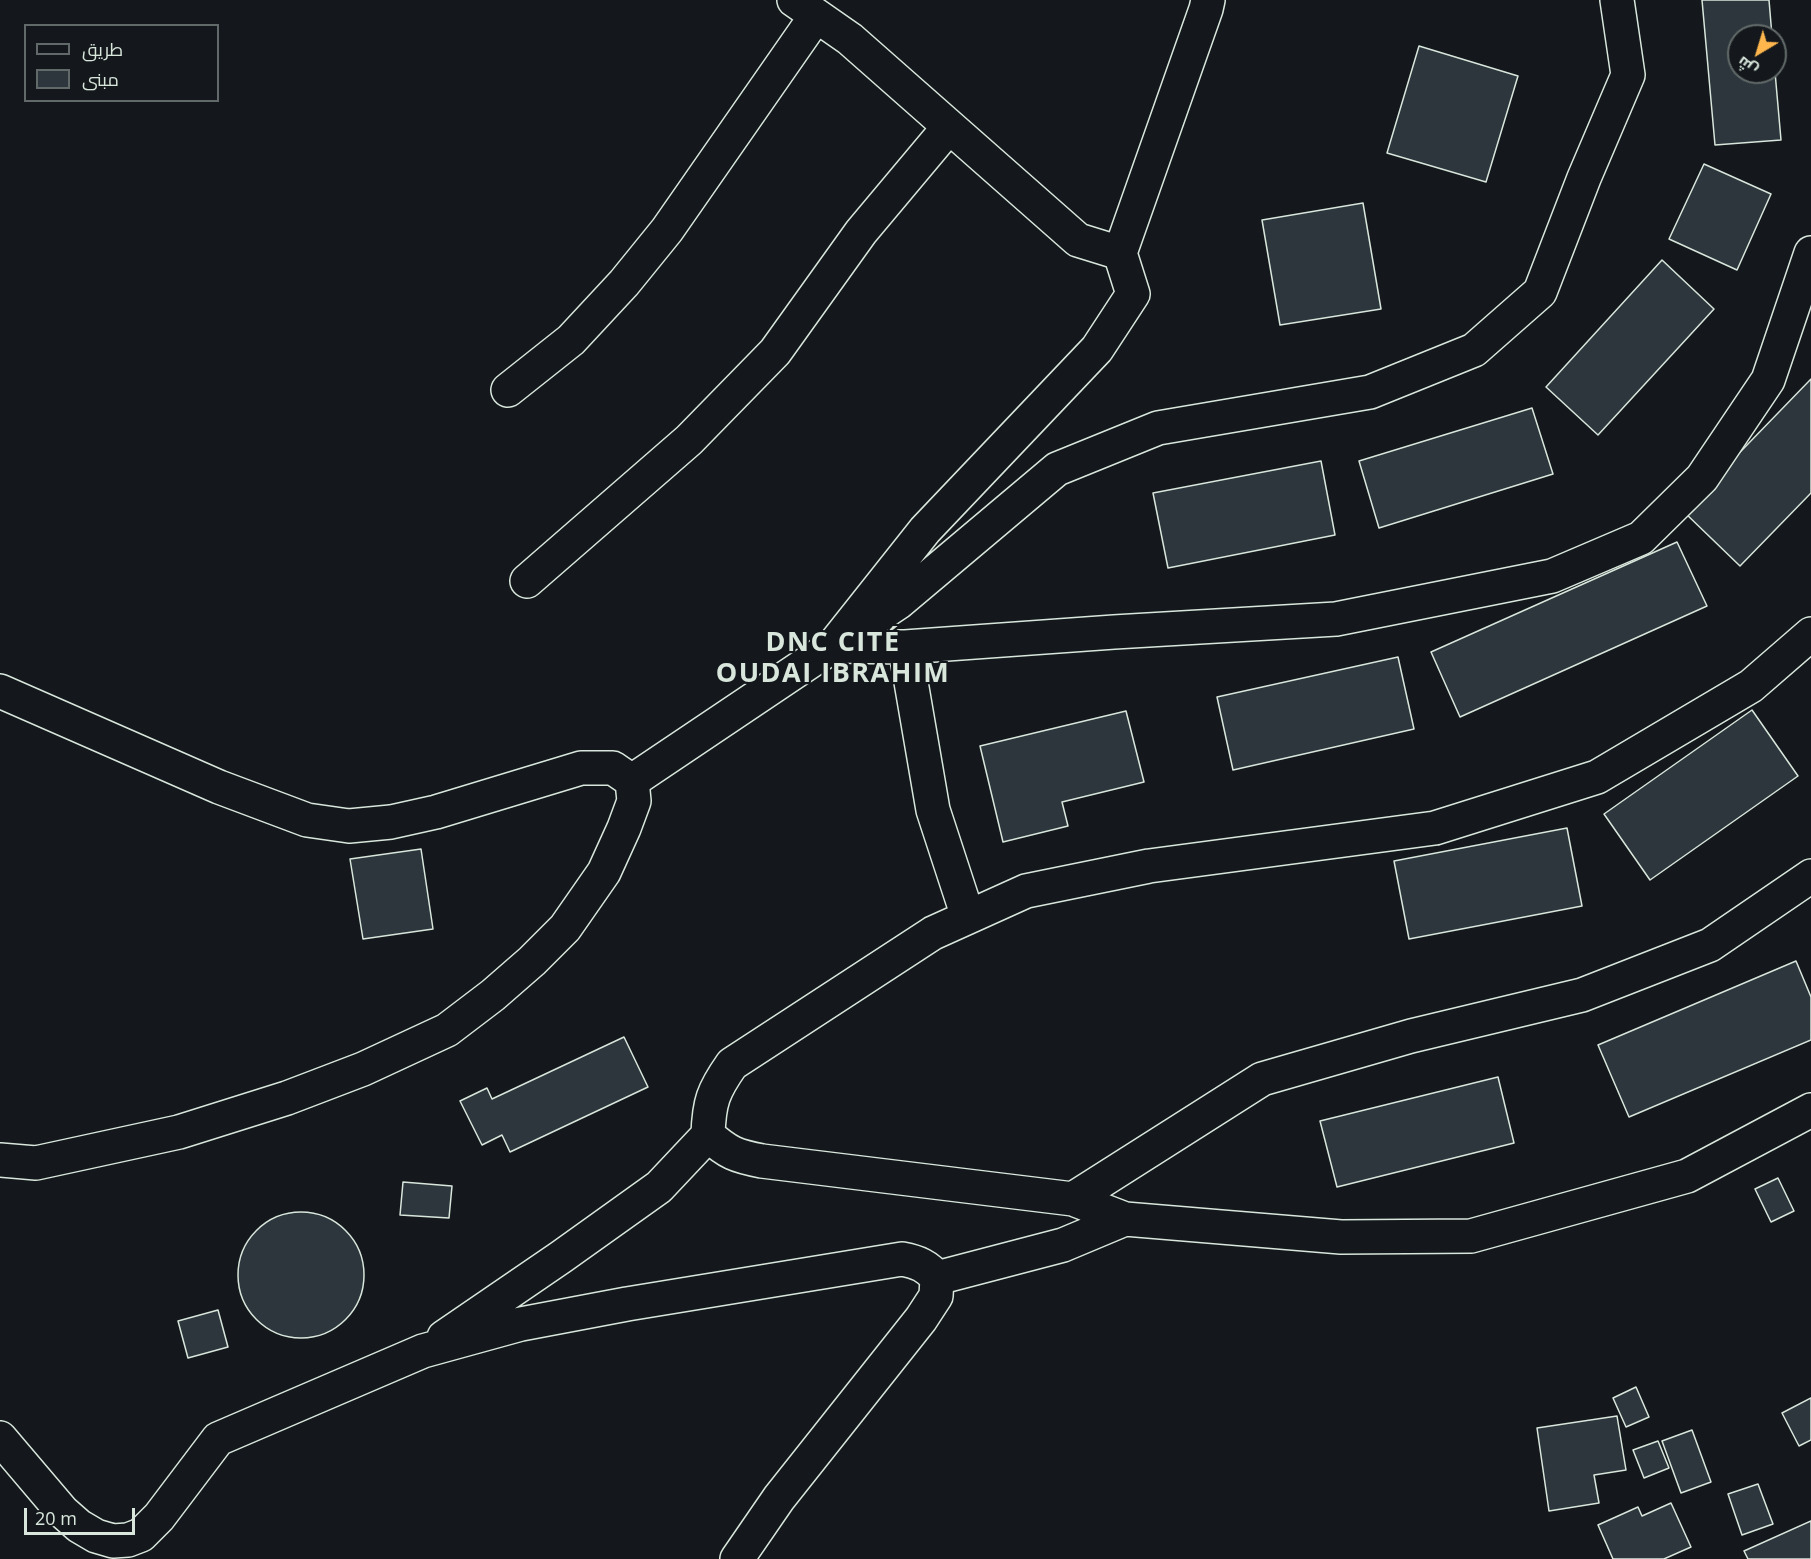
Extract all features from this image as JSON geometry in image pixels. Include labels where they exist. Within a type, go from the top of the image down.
[{"type":"street","points":[[833,646],[925,530],[1096,349],[1133,294],[1120,253],[1208,0]]},
{"type":"street","points":[[632,781],[899,602],[1057,468],[1158,428],[1370,393],[1474,350],[1540,292],[1584,178],[1628,75],[1617,0]]},
{"type":"street","points":[[508,390],[571,339],[624,284],[667,230],[805,8],[850,39],[1078,240],[1120,253]]},
{"type":"street","points":[[527,580],[689,440],[775,352],[861,232],[949,126]]},
{"type":"street","points":[[833,646],[905,647],[1335,619],[1552,576],[1641,538],[1702,478],[1768,380],[1811,253]]},
{"type":"street","points":[[423,1351],[659,1187],[708,1135],[709,1111],[717,1085],[732,1064],[933,933],[1026,891],[1138,869],[1435,828],[1597,777],[1751,686],[1811,634]]},
{"type":"street","points":[[905,647],[933,810],[968,917]]},
{"type":"street","points":[[0,691],[219,787],[307,820],[349,826],[391,822],[436,812],[581,768],[613,768],[632,781],[634,801],[604,872],[565,928],[493,995],[447,1030],[363,1070],[287,1098],[179,1132],[36,1163],[0,1160]]},
{"type":"street","points":[[1073,1199],[1262,1079],[1411,1036],[1582,994],[1710,945],[1811,876]]},
{"type":"street","points":[[708,1135],[738,1157],[1073,1199],[1125,1219],[1341,1237],[1471,1236],[1687,1176],[1811,1110]]},
{"type":"street","points":[[937,1278],[1064,1245],[1125,1219]]},
{"type":"street","points":[[0,1438],[62,1511],[79,1526],[96,1536],[113,1541],[128,1540],[141,1535],[159,1517],[218,1439],[423,1351],[522,1324],[591,1310],[902,1259],[920,1263],[937,1278],[936,1296],[921,1319],[779,1498],[737,1559]]},
{"type":"building","points":[[1702,0],[1769,0],[1771,24],[1727,24],[1727,84],[1776,84],[1781,140],[1715,145]]},
{"type":"building","points":[[1419,46],[1518,76],[1486,182],[1387,153]]},
{"type":"building","points":[[1704,164],[1771,194],[1737,270],[1669,239]]},
{"type":"building","points":[[1363,203],[1381,309],[1280,325],[1262,220]]},
{"type":"building","points":[[1662,260],[1714,309],[1598,435],[1546,387]]},
{"type":"building","points":[[1811,379],[1811,493],[1740,566],[1683,511]]},
{"type":"building","points":[[1532,408],[1553,474],[1379,528],[1359,461]]},
{"type":"building","points":[[1321,461],[1335,535],[1168,568],[1153,493]]},
{"type":"building","points":[[1677,542],[1707,606],[1460,717],[1431,652]]},
{"type":"building","points":[[1398,657],[1414,729],[1233,770],[1217,697]]},
{"type":"building","points":[[1752,710],[1798,776],[1650,880],[1604,814]]},
{"type":"building","points":[[1126,711],[1144,782],[1062,802],[1068,826],[1003,842],[980,746]]},
{"type":"building","points":[[1567,828],[1582,906],[1409,939],[1394,861]]},
{"type":"building","points":[[421,849],[433,929],[363,939],[350,859]]},
{"type":"building","points":[[1796,961],[1811,997],[1811,1040],[1629,1117],[1598,1045]]},
{"type":"building","points":[[624,1037],[648,1087],[510,1152],[502,1135],[482,1145],[460,1101],[487,1088],[492,1099]]},
{"type":"building","points":[[1498,1077],[1514,1143],[1337,1187],[1320,1121]]},
{"type":"building","points":[[1778,1178],[1794,1211],[1771,1222],[1755,1189]]},
{"type":"building","points":[[403,1182],[452,1186],[449,1218],[400,1215]]},
{"type":"building","points":[[301,1212],[325,1217],[346,1230],[359,1251],[364,1275],[359,1299],[346,1320],[325,1333],[301,1338],[277,1333],[256,1320],[243,1299],[238,1275],[243,1251],[256,1230],[277,1217]]},
{"type":"building","points":[[218,1310],[228,1347],[188,1358],[178,1321]]},
{"type":"building","points":[[1636,1387],[1649,1417],[1626,1427],[1613,1398]]},
{"type":"building","points":[[1811,1398],[1811,1440],[1799,1446],[1782,1413]]},
{"type":"building","points":[[1617,1416],[1626,1470],[1594,1475],[1599,1503],[1549,1511],[1537,1428]]},
{"type":"building","points":[[1692,1430],[1711,1482],[1681,1493],[1662,1441]]},
{"type":"building","points":[[1658,1441],[1669,1468],[1644,1478],[1633,1450]]},
{"type":"building","points":[[1758,1484],[1773,1524],[1742,1535],[1728,1494]]},
{"type":"building","points":[[1671,1503],[1691,1547],[1664,1559],[1613,1559],[1598,1525],[1638,1507],[1642,1516]]},
{"type":"building","points":[[1811,1521],[1811,1559],[1748,1559],[1744,1551]]},
{"type":"district","name":"DNC CITÉ OUDAI IBRAHIM","points":[[833,658]]}]
